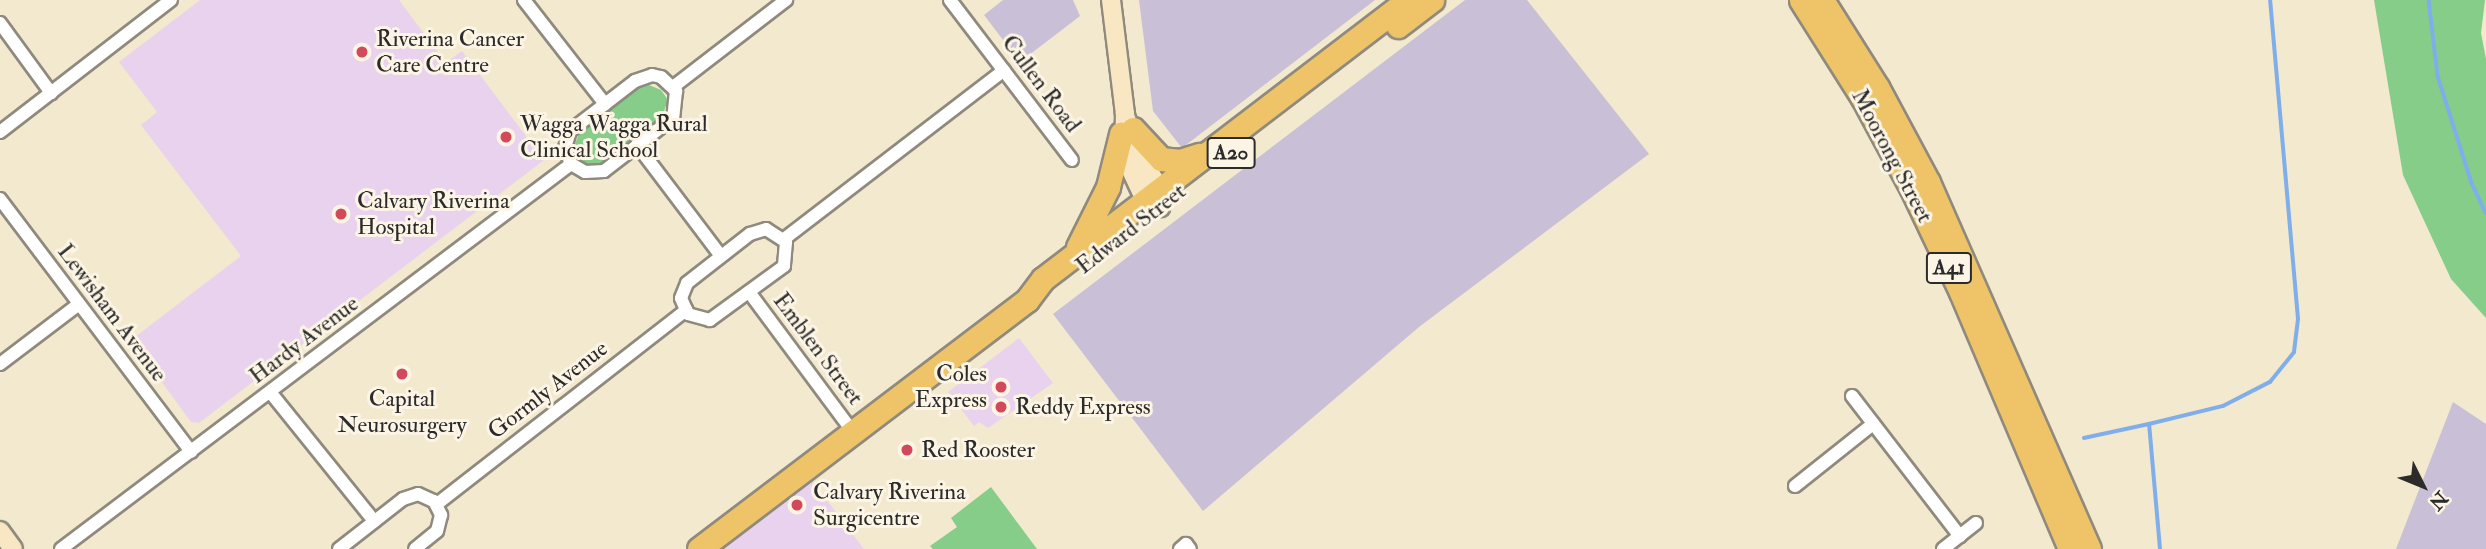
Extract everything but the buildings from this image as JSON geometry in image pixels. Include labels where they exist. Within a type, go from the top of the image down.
[{"type":"highway","name":"Edward Street","points":[[1027,300],[1051,291],[1209,151],[1408,0]]},
{"type":"highway","name":"Edward Street","points":[[699,549],[1027,300],[1043,279],[1073,255],[1432,0]]},
{"type":"highway","name":"Moorong Street","points":[[1801,0],[1863,99],[1911,187],[1961,292],[2070,549]]},
{"type":"highway","name":"Moorong Street","points":[[1822,0],[1877,87],[1928,183],[2089,549]]},
{"type":"highway","points":[[1073,255],[1108,187],[1126,126],[1161,159],[1180,161],[1209,151]]},
{"type":"street","points":[[0,132],[171,0]]},
{"type":"street","points":[[524,0],[606,104]]},
{"type":"street","points":[[673,87],[786,0]]},
{"type":"street","name":"Cullen Road","points":[[950,0],[1072,160]]},
{"type":"street","points":[[1111,0],[1126,126],[1124,155],[1155,199]]},
{"type":"street","points":[[0,23],[51,93]]},
{"type":"street","points":[[784,239],[1004,70]]},
{"type":"street","points":[[643,77],[661,77],[673,87],[678,100],[673,118],[604,171],[585,172],[571,164],[565,148],[570,131],[606,104],[643,77]]},
{"type":"street","points":[[637,145],[721,256]]},
{"type":"street","name":"Hardy Avenue","points":[[61,549],[571,164]]},
{"type":"street","name":"Lewisham Avenue","points":[[0,199],[191,452]]},
{"type":"street","points":[[757,230],[774,230],[784,239],[788,250],[784,266],[749,292],[710,320],[695,319],[686,310],[681,298],[687,283],[721,256],[757,230]]},
{"type":"street","name":"Emblen Street","points":[[749,292],[853,432]]},
{"type":"street","points":[[0,364],[79,304]]},
{"type":"street","name":"Gormly Avenue","points":[[437,504],[686,310]]},
{"type":"street","points":[[270,392],[374,521]]},
{"type":"street","points":[[1852,396],[1960,536]]},
{"type":"street","points":[[1795,486],[1873,424]]},
{"type":"street","points":[[339,549],[410,495],[426,495],[437,504],[441,515],[437,531],[415,549]]},
{"type":"street","points":[[1943,549],[1976,523]]},
{"type":"street","points":[[0,531],[13,549]]},
{"type":"shaded area","name":"Calvary Riverina Hospital","points":[[200,0],[399,0],[446,63],[462,51],[544,160],[199,423],[191,422],[131,340],[241,256],[141,125],[157,112],[119,62]]},
{"type":"shaded area","points":[[1003,0],[1073,0],[1080,16],[1020,62],[984,15]]},
{"type":"shaded area","points":[[1139,0],[1375,0],[1182,148],[1153,111]]},
{"type":"shaded area","points":[[1465,0],[1527,0],[1649,154],[1419,327],[1203,511],[1053,314]]},
{"type":"shaded area","name":"Coles Express","points":[[1019,338],[1053,383],[988,428],[979,422],[974,426],[948,392]]},
{"type":"shaded area","points":[[2453,402],[2486,424],[2486,549],[2396,549]]},
{"type":"shaded area","name":"Calvary Riverina Surgicentre","points":[[807,474],[864,549],[704,549]]},
{"type":"green space","points":[[2374,0],[2485,0],[2481,33],[2486,59],[2486,318],[2451,279],[2403,175]]},
{"type":"green space","points":[[649,85],[661,90],[668,100],[661,120],[606,163],[590,166],[578,162],[572,151],[581,129],[634,89]]},
{"type":"green space","points":[[991,487],[1037,549],[933,549],[930,546],[957,527],[951,518]]},
{"type":"waterway","points":[[2160,549],[2149,424],[2223,406],[2270,382],[2294,352],[2298,319],[2270,0]]},
{"type":"waterway","points":[[2429,0],[2438,76],[2472,183],[2486,213]]},
{"type":"waterway","points":[[2084,438],[2149,424]]},
{"type":"place","name":"Riverina Cancer Care Centre","points":[[362,52]]},
{"type":"place","name":"Wagga Wagga Rural Clinical School","points":[[506,137]]},
{"type":"place","name":"Calvary Riverina Hospital","points":[[341,214]]},
{"type":"place","name":"Capital Neurosurgery","points":[[402,374]]},
{"type":"place","name":"Coles Express","points":[[1001,387]]},
{"type":"place","name":"Reddy Express","points":[[1001,407]]},
{"type":"place","name":"Red Rooster","points":[[907,450]]},
{"type":"place","name":"Calvary Riverina Surgicentre","points":[[797,505]]}]
